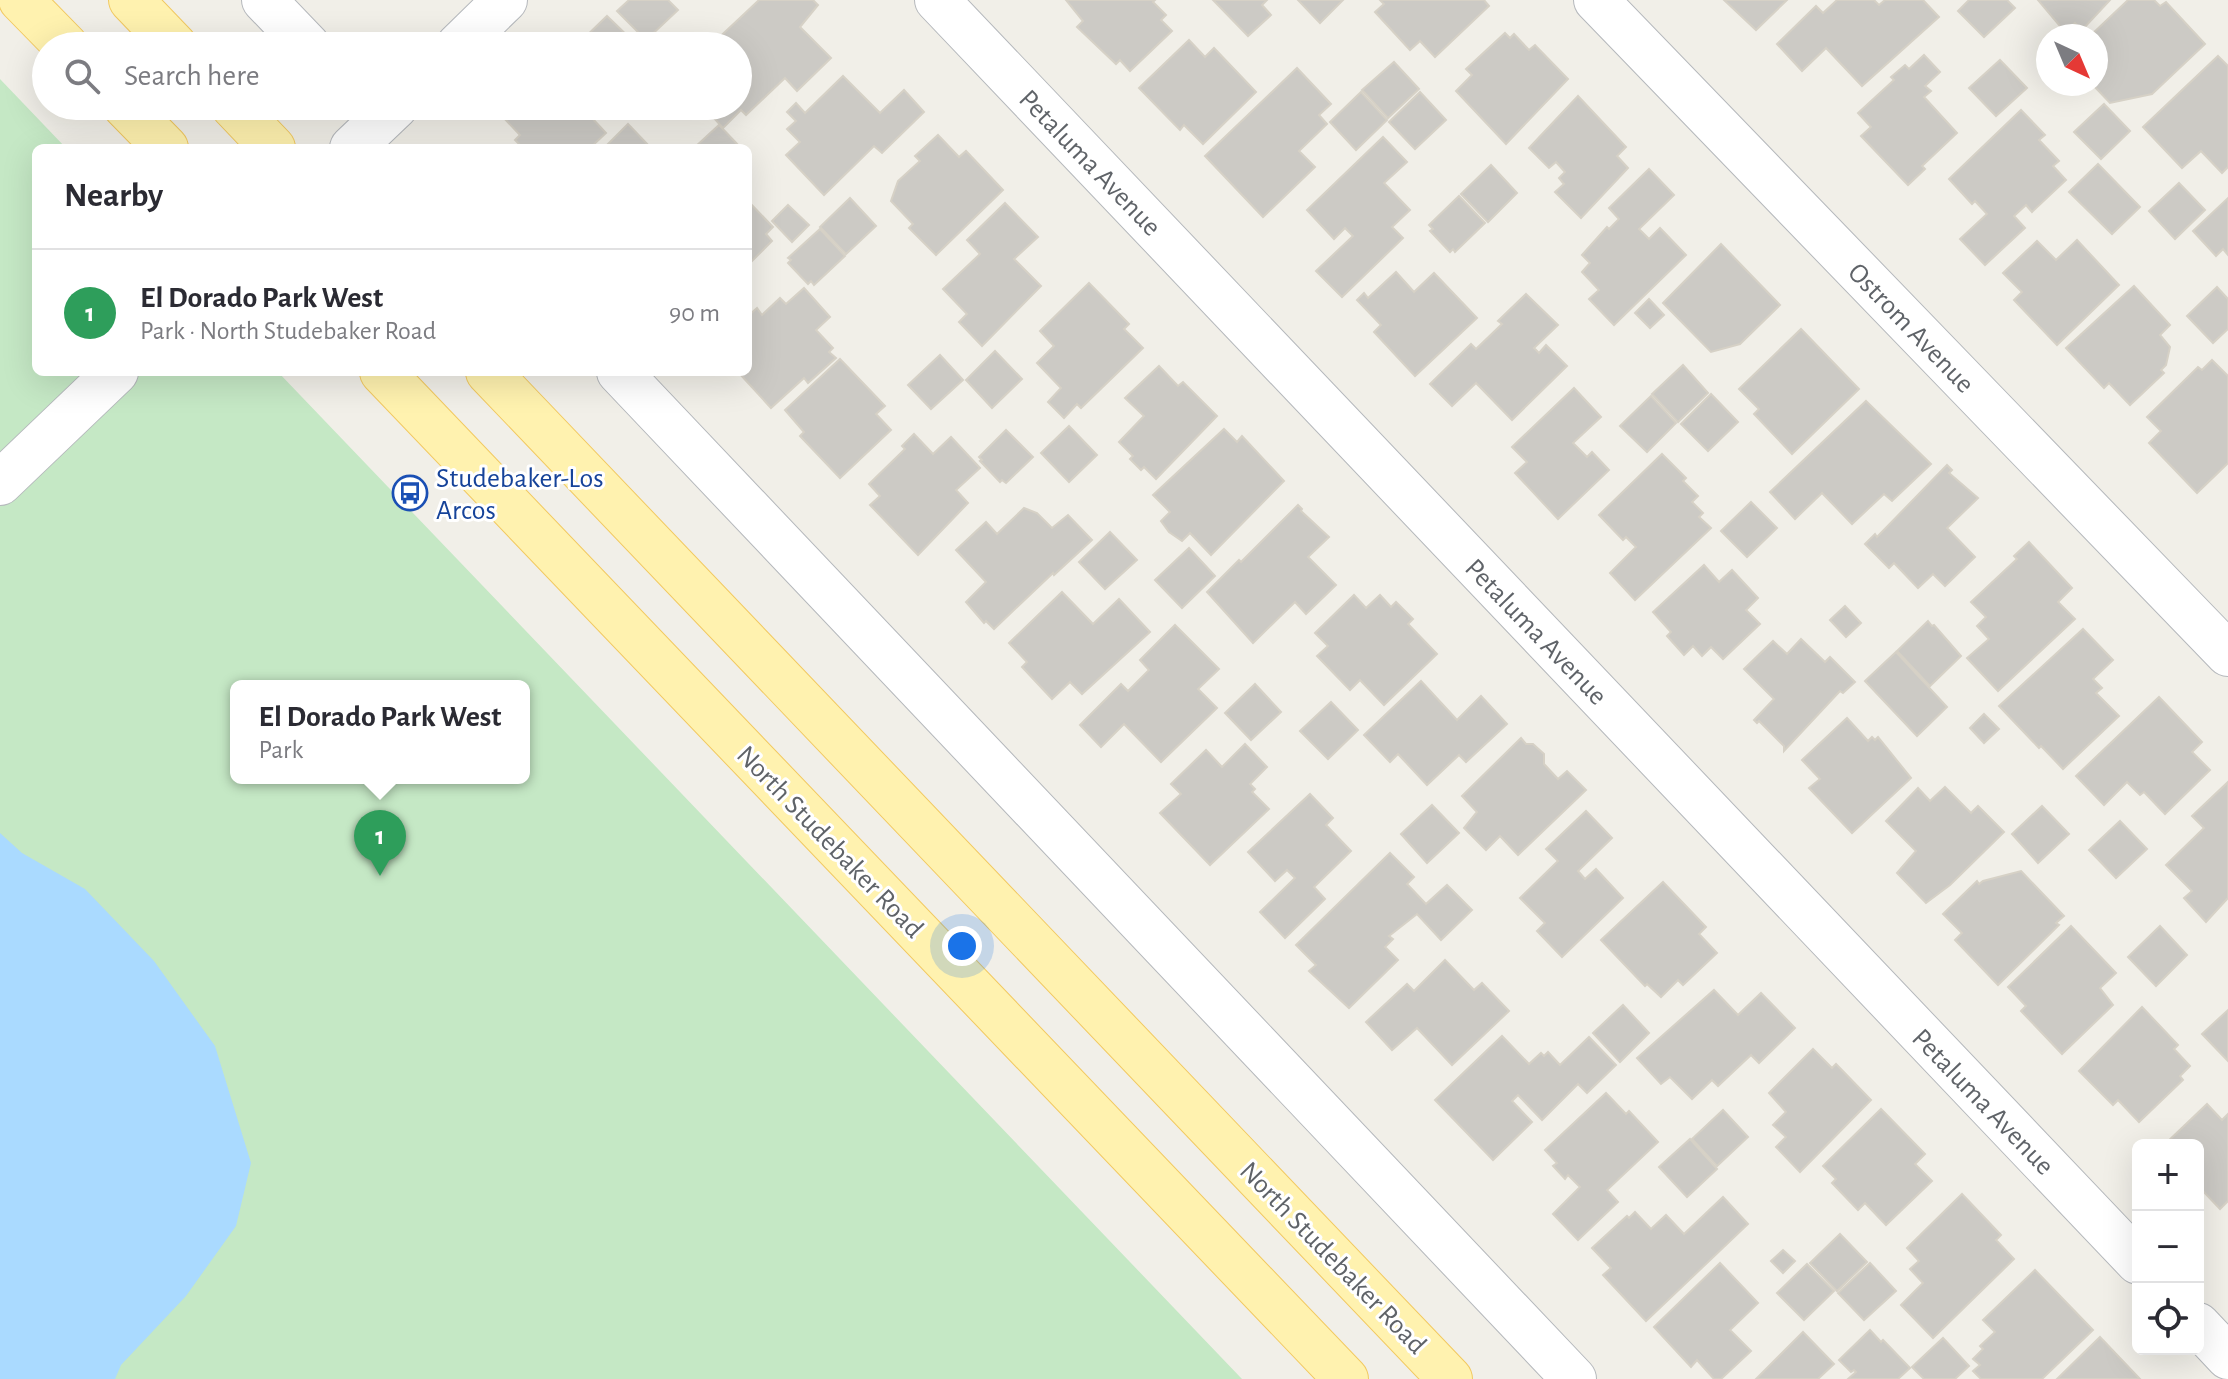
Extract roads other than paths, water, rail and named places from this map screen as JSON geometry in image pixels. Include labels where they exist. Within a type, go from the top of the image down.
[{"type":"main road","points":[[21,0],[52,32]]},
{"type":"main road","points":[[131,0],[162,32]]},
{"type":"main road","points":[[139,120],[162,144]]},
{"type":"main road","points":[[246,120],[269,144]]},
{"type":"main road","name":"North Studebaker Road","points":[[386,376],[1346,1379]]},
{"type":"main road","name":"North Studebaker Road","points":[[492,376],[1450,1379]]},
{"type":"street","points":[[264,0],[295,32]]},
{"type":"street","points":[[472,32],[505,0]]},
{"type":"street","name":"Petaluma Avenue","points":[[937,0],[2132,1256]]},
{"type":"street","name":"Ostrom Avenue","points":[[1596,0],[2228,654]]},
{"type":"street","points":[[0,483],[112,376]]},
{"type":"street","points":[[623,376],[1574,1379]]},
{"type":"street","points":[[2204,1331],[2228,1357]]},
{"type":"water","points":[[0,833],[22,853],[85,889],[154,961],[215,1046],[251,1163],[236,1226],[186,1296],[121,1365],[115,1379],[0,1379]]},
{"type":"place","name":"Studebaker-Los Arcos","points":[[410,493]]},
{"type":"place","name":"El Dorado Park West","points":[[380,876]]}]
